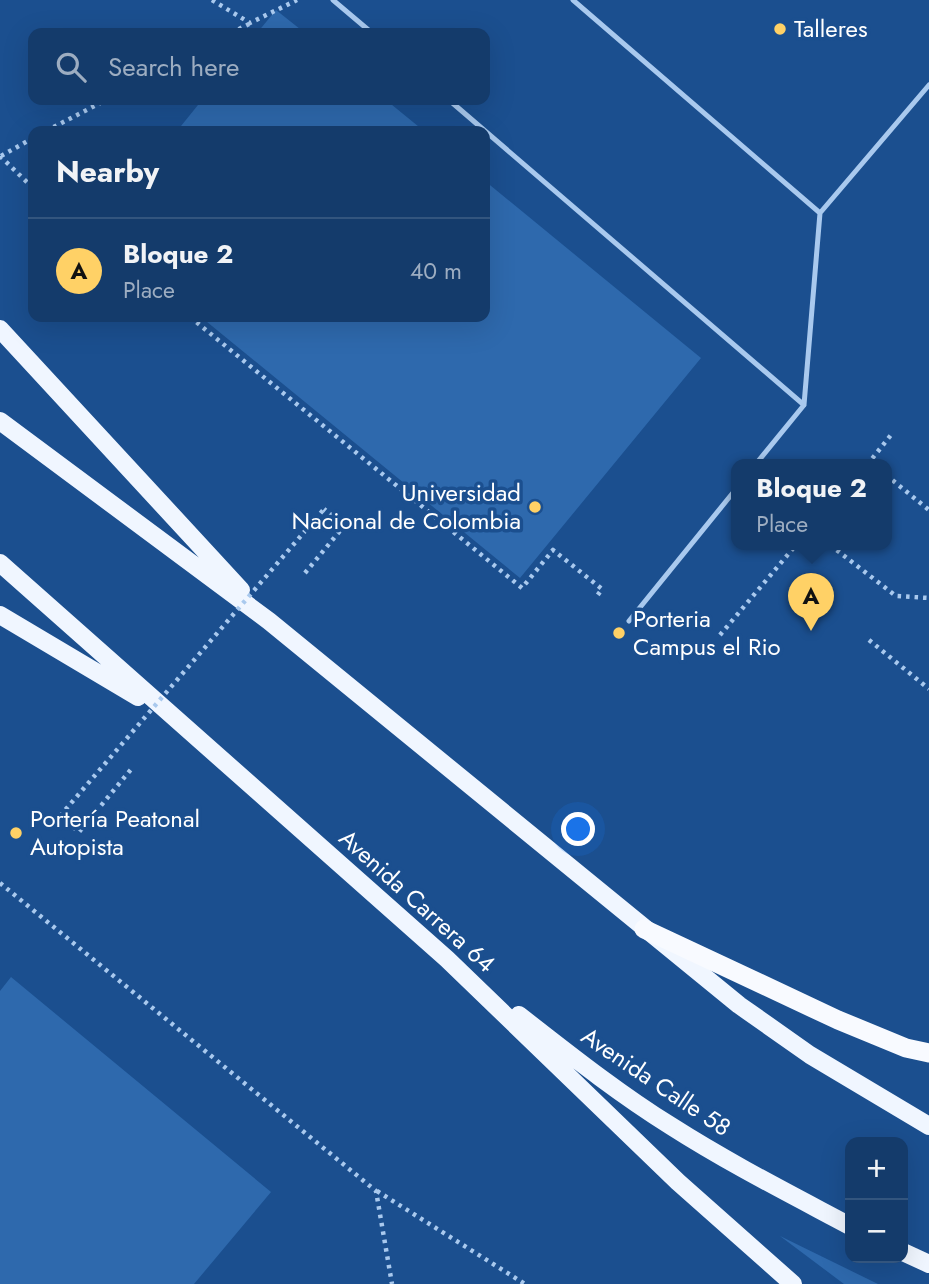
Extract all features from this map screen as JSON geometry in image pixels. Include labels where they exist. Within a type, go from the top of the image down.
[{"type":"highway","points":[[644,929],[838,1020],[906,1048],[929,1054]]},
{"type":"main road","points":[[0,329],[270,621]]},
{"type":"main road","points":[[0,421],[270,621],[739,1005],[800,1048],[929,1126]]},
{"type":"main road","name":"Avenida Carrera 64","points":[[0,563],[447,959],[678,1182],[793,1284]]},
{"type":"main road","points":[[0,615],[174,718]]},
{"type":"main road","name":"Avenida Calle 58","points":[[447,959],[593,1073],[671,1126],[845,1223]]},
{"type":"main road","points":[[908,1254],[929,1264]]},
{"type":"lane","points":[[333,0],[366,28]]},
{"type":"lane","points":[[573,0],[820,214]]},
{"type":"lane","points":[[760,459],[803,405],[820,214],[929,85]]},
{"type":"lane","points":[[455,105],[479,126]]},
{"type":"lane","points":[[490,135],[803,405]]},
{"type":"lane","points":[[629,621],[731,495]]},
{"type":"path","points":[[212,0],[250,23]]},
{"type":"path","points":[[240,28],[297,0]]},
{"type":"path","points":[[56,126],[96,105]]},
{"type":"path","points":[[28,141],[0,156],[28,183]]},
{"type":"path","points":[[196,322],[522,588],[553,550],[602,589],[597,596]]},
{"type":"path","points":[[874,459],[891,435]]},
{"type":"path","points":[[892,480],[929,510]]},
{"type":"path","points":[[133,767],[79,832],[60,816],[324,509],[344,526],[305,573]]},
{"type":"path","points":[[720,635],[792,550]]},
{"type":"path","points":[[836,550],[896,596],[929,598]]},
{"type":"path","points":[[869,640],[929,689]]},
{"type":"path","points":[[0,883],[376,1191],[525,1284]]},
{"type":"path","points":[[376,1191],[392,1284]]},
{"type":"shaded area","points":[[276,10],[299,28],[261,28]]},
{"type":"shaded area","points":[[198,105],[392,105],[418,126],[181,126]]},
{"type":"shaded area","points":[[490,185],[701,358],[520,578],[207,322],[490,322]]},
{"type":"shaded area","points":[[11,977],[271,1192],[194,1284],[0,1284],[0,991]]},
{"type":"shaded area","points":[[780,1236],[878,1284],[844,1284]]},
{"type":"place","name":"Talleres","points":[[780,29]]},
{"type":"place","name":"Universidad Nacional de Colombia","points":[[535,507]]},
{"type":"place","name":"Bloque 2","points":[[811,631]]},
{"type":"place","name":"Porteria Campus el Rio","points":[[619,633]]},
{"type":"place","name":"Portería Peatonal Autopista","points":[[16,833]]}]
